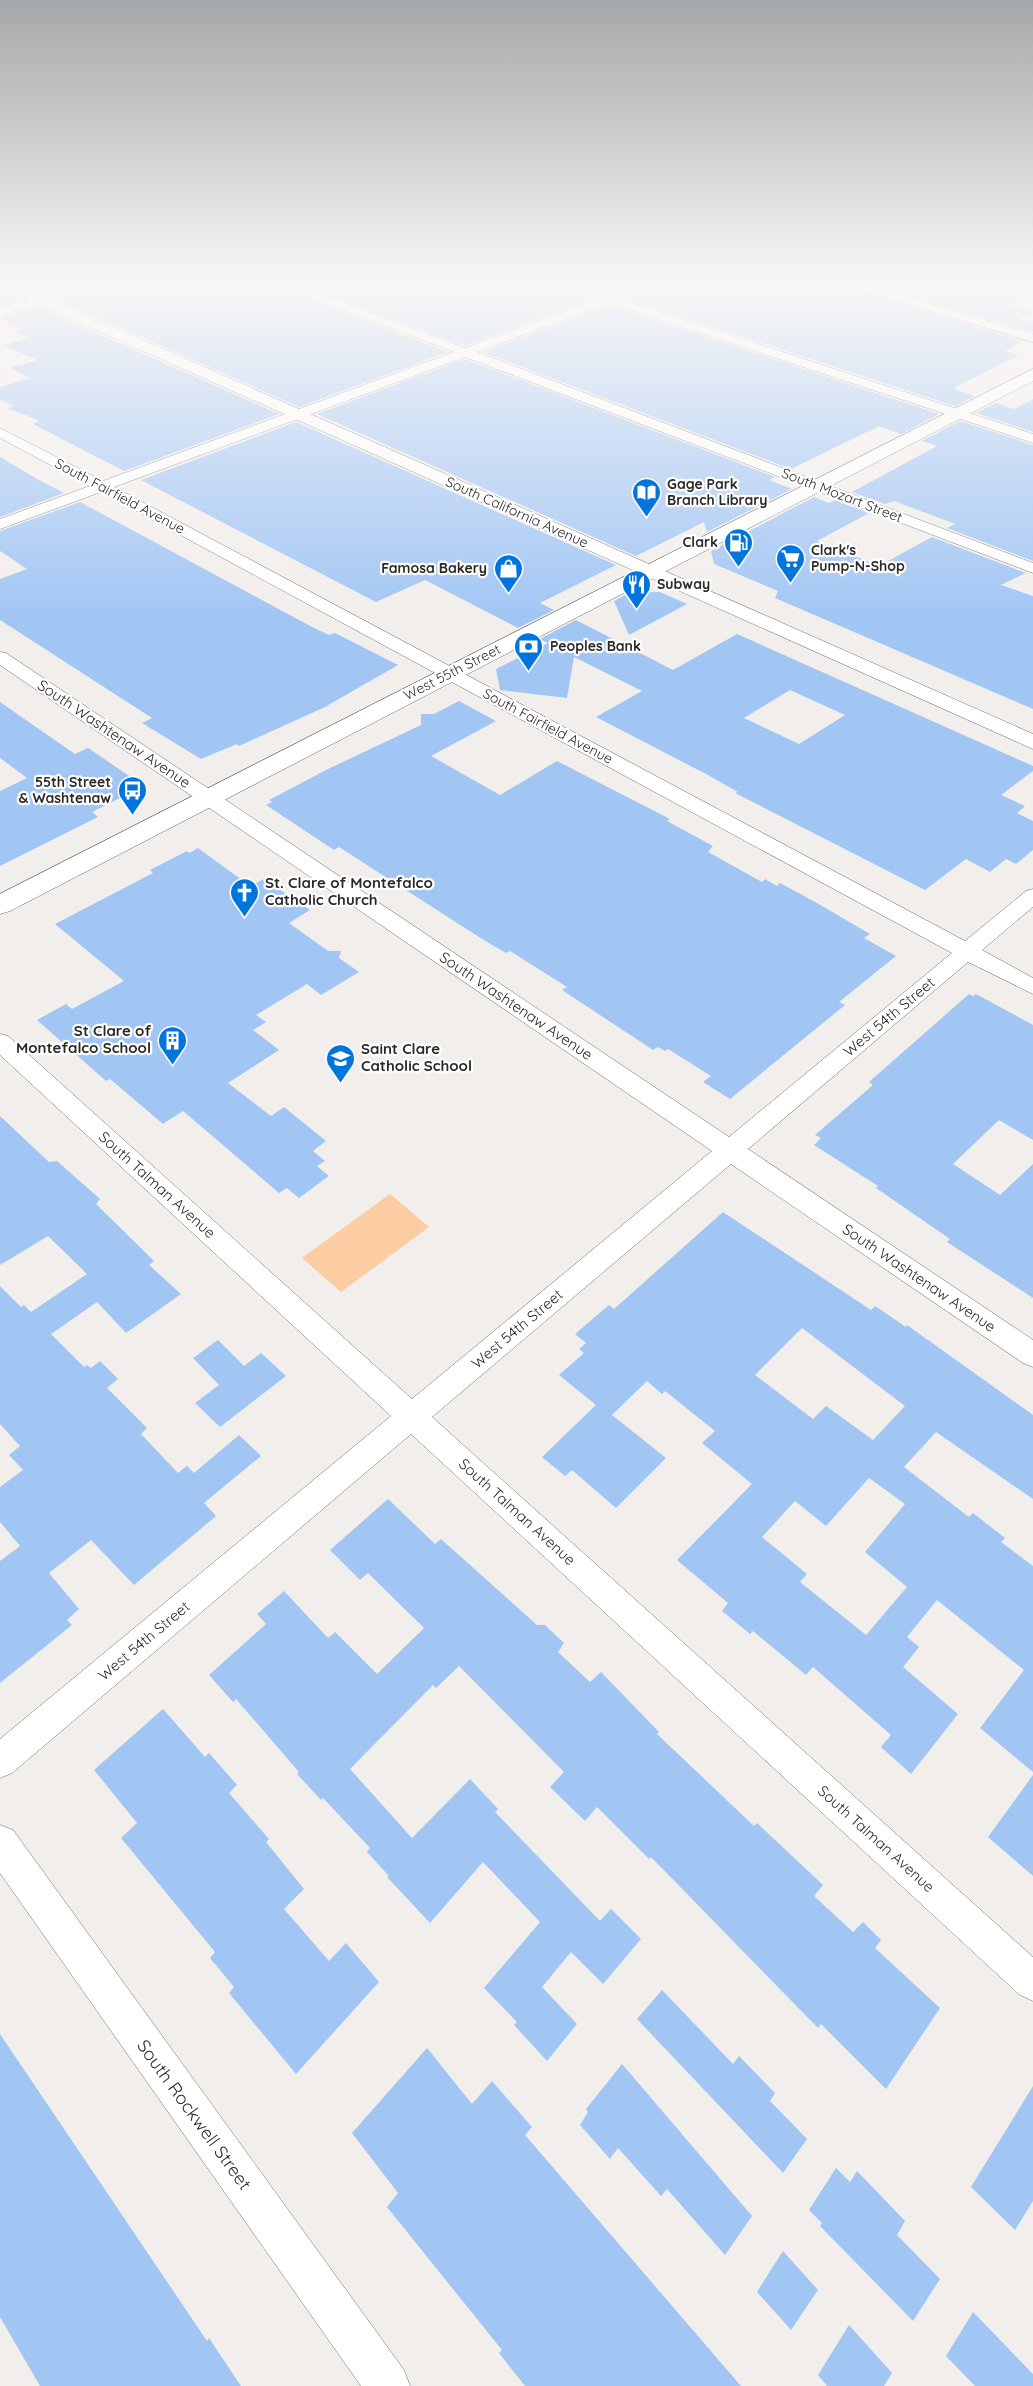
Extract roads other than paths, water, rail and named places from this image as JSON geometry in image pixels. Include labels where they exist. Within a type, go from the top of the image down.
[{"type":"main road","name":"West 55th Street","points":[[0,905],[996,393]]},
{"type":"street","name":"South California Avenue","points":[[252,393],[1033,742]]},
{"type":"street","points":[[0,524],[354,393]]},
{"type":"street","name":"South Mozart Street","points":[[573,393],[1033,568]]},
{"type":"street","points":[[894,393],[1033,439]]},
{"type":"street","name":"South Fairfield Avenue","points":[[0,432],[1033,987]]},
{"type":"street","name":"South Washtenaw Avenue","points":[[0,657],[1033,1355]]},
{"type":"street","name":"West 54th Street","points":[[0,1761],[1033,896]]},
{"type":"street","name":"South Talman Avenue","points":[[0,1042],[1033,1982]]},
{"type":"street","name":"South Rockwell Street","points":[[0,1843],[388,2386]]},
{"type":"place","name":"Gage Park Branch Library","points":[[646,518]]},
{"type":"place","name":"Clark","points":[[739,568]]},
{"type":"place","name":"Clark's Pump-N-Shop","points":[[790,584]]},
{"type":"place","name":"Famosa Bakery","points":[[508,594]]},
{"type":"place","name":"Subway","points":[[636,610]]},
{"type":"place","name":"Peoples Bank","points":[[529,672]]},
{"type":"place","name":"55th Street & Washtenaw","points":[[132,816]]},
{"type":"place","name":"St. Clare of Montefalco Catholic Church","points":[[244,918]]},
{"type":"place","name":"St Clare of Montefalco School","points":[[172,1066]]},
{"type":"place","name":"Saint Clare Catholic School","points":[[340,1084]]}]
